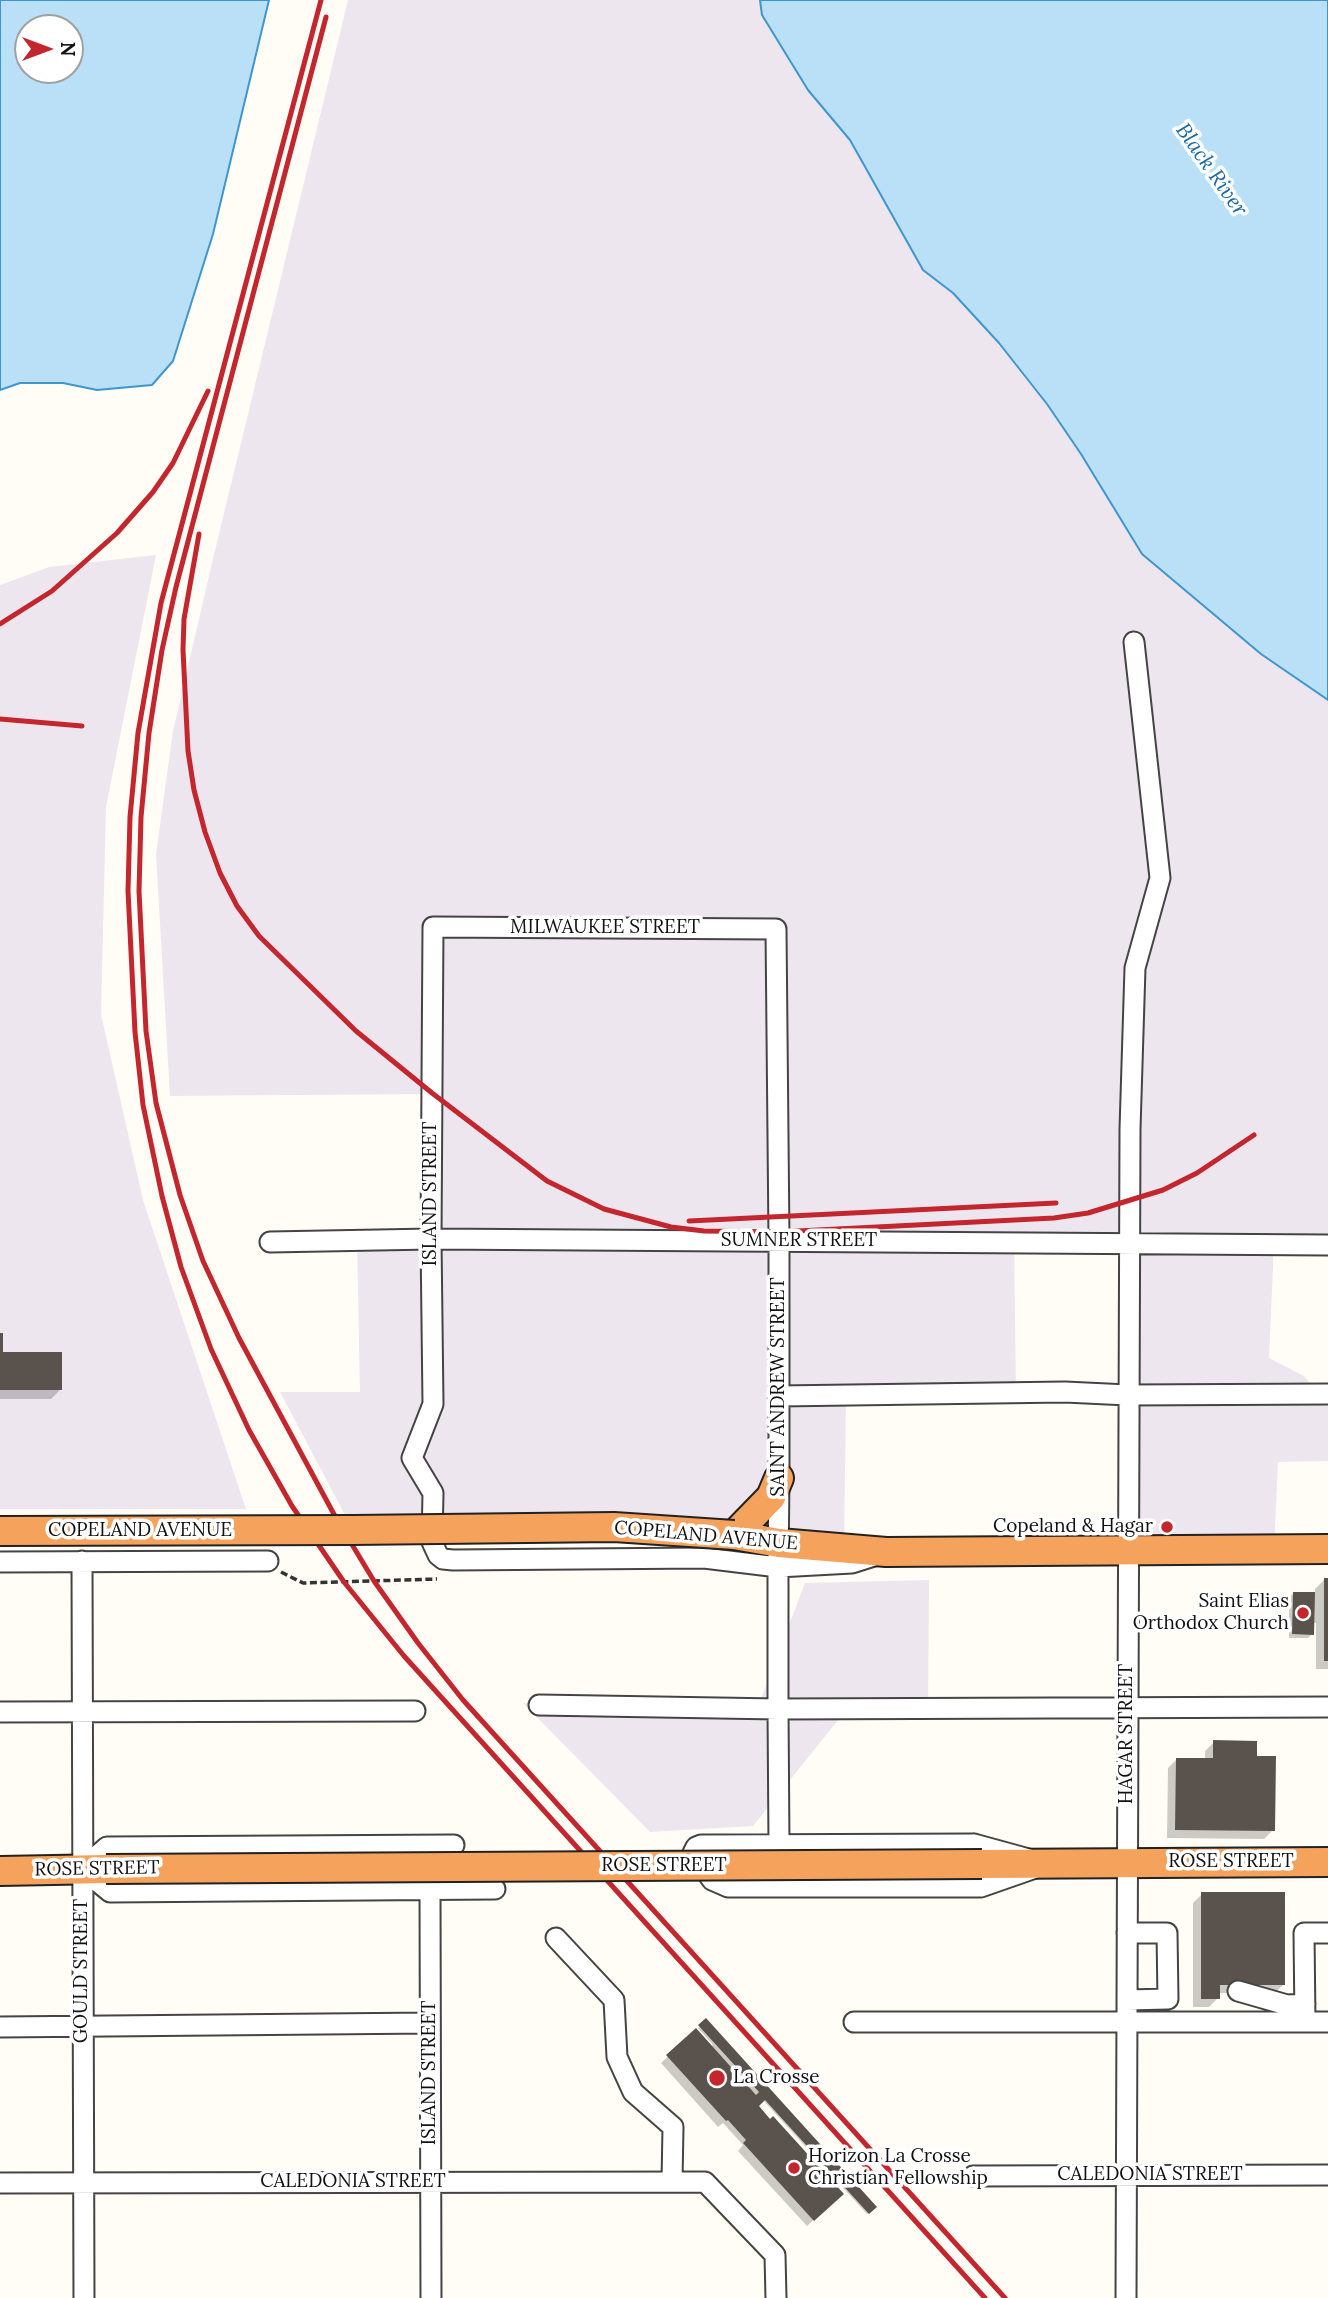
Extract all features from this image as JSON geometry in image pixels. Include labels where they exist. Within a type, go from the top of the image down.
[{"type":"highway","points":[[734,1535],[771,1497],[779,1478]]},
{"type":"highway","name":"COPELAND AVENUE","points":[[0,1531],[340,1531],[614,1527],[734,1535],[778,1555],[1128,1549],[1328,1549]]},
{"type":"highway","name":"ROSE STREET","points":[[0,1871],[1328,1862]]},
{"type":"street","name":"HAGAR STREET","points":[[1126,2298],[1130,1129],[1135,968],[1160,877],[1134,642]]},
{"type":"street","name":"MILWAUKEE STREET","points":[[433,927],[776,929]]},
{"type":"street","name":"ISLAND STREET","points":[[433,927],[432,1404],[412,1458],[433,1493],[432,1542],[438,1555],[443,1559],[704,1558],[778,1555]]},
{"type":"street","name":"SAINT ANDREW STREET","points":[[776,929],[779,1846]]},
{"type":"street","name":"SUMNER STREET","points":[[270,1242],[431,1239],[1328,1245]]},
{"type":"street","points":[[779,1396],[1065,1392],[1128,1395],[1328,1394]]},
{"type":"street","name":"GOULD STREET","points":[[82,1561],[82,1712],[94,1869],[82,2027],[84,2298]]},
{"type":"street","points":[[0,1562],[268,1562]]},
{"type":"street","points":[[539,1705],[778,1709],[1328,1707]]},
{"type":"street","points":[[0,1712],[415,1711]]},
{"type":"street","points":[[974,1844],[1047,1864],[981,1888],[728,1888],[712,1880],[694,1853],[696,1847],[701,1846],[974,1844]]},
{"type":"street","points":[[454,1845],[107,1847],[94,1869],[110,1892],[495,1889]]},
{"type":"street","name":"ISLAND STREET","points":[[430,1889],[431,2298]]},
{"type":"street","points":[[1127,1933],[1167,1933],[1168,2022]]},
{"type":"street","points":[[1305,2013],[1304,1933],[1328,1933]]},
{"type":"street","points":[[556,1938],[614,2000],[617,2057],[633,2092],[673,2127],[673,2182]]},
{"type":"street","points":[[1238,1991],[1287,2005],[1328,2022]]},
{"type":"street","points":[[1127,2000],[1168,1999]]},
{"type":"street","points":[[855,2022],[1128,2023],[1305,2013]]},
{"type":"street","points":[[0,2027],[430,2023]]},
{"type":"street","name":"CALEDONIA STREET","points":[[973,2176],[1328,2175]]},
{"type":"street","name":"CALEDONIA STREET","points":[[0,2183],[705,2182],[775,2255],[776,2298]]},
{"type":"path","points":[[268,1562],[303,1583],[437,1579]]},
{"type":"shaded area","points":[[348,0],[760,0],[762,15],[808,90],[850,140],[923,270],[953,293],[999,343],[1047,404],[1142,554],[1261,654],[1328,700],[1328,1245],[1274,1244],[1269,1358],[1304,1376],[1319,1394],[1328,1394],[1328,1461],[1278,1462],[1274,1549],[1128,1549],[1129,1243],[1014,1242],[1016,1392],[846,1395],[844,1549],[353,1530],[280,1392],[360,1392],[357,1240],[431,1239],[432,1094],[170,1096],[156,854],[173,731]]},
{"type":"shaded area","points":[[156,555],[106,807],[101,1014],[143,1200],[246,1509],[0,1509],[0,585],[49,567]]},
{"type":"shaded area","points":[[929,1580],[928,1708],[847,1709],[753,1826],[650,1832],[523,1703],[754,1717],[805,1583]]},
{"type":"water","points":[[0,0],[269,0],[213,234],[173,361],[152,385],[97,390],[63,383],[20,383],[0,390]]},
{"type":"water","name":"Black River","points":[[760,0],[1328,0],[1328,700],[1261,654],[1142,554],[1047,404],[999,343],[953,293],[923,270],[850,140],[808,90],[762,15]]},
{"type":"building","points":[[0,1333],[3,1333],[3,1352],[62,1352],[62,1390],[0,1390]]},
{"type":"building","points":[[1324,1578],[1328,1578],[1328,1661],[1324,1661]]},
{"type":"building","name":"Saint Elias Orthodox Church","points":[[1293,1592],[1315,1592],[1314,1635],[1292,1634]]},
{"type":"building","points":[[1213,1740],[1257,1741],[1257,1756],[1276,1756],[1275,1831],[1175,1830],[1176,1758],[1213,1758]]},
{"type":"building","points":[[1201,1892],[1285,1892],[1285,1985],[1220,1985],[1220,1999],[1201,1999]]},
{"type":"building","points":[[706,2018],[877,2207],[869,2214],[765,2100],[759,2106],[770,2119],[773,2116],[844,2194],[814,2221],[743,2143],[746,2140],[666,2055],[696,2028],[756,2095],[759,2092],[698,2025]]},
{"type":"railway","points":[[321,0],[161,603],[138,733],[130,817],[128,891],[135,1032],[143,1105],[162,1196],[181,1267],[211,1349],[249,1430],[292,1506],[344,1582],[404,1656],[985,2298]]},
{"type":"railway","points":[[326,17],[176,587],[162,650],[149,733],[141,817],[139,891],[146,1031],[156,1103],[180,1195],[203,1261],[239,1338],[336,1518],[374,1581],[418,1643],[463,1700],[1005,2298]]},
{"type":"railway","points":[[0,624],[52,591],[117,533],[153,492],[173,463],[208,391]]},
{"type":"railway","points":[[199,534],[184,619],[188,751],[194,790],[205,832],[220,873],[237,906],[259,936],[356,1031],[547,1181],[604,1209],[671,1227],[704,1231],[778,1232],[1054,1218],[1088,1213],[1163,1190],[1197,1173],[1254,1135]]},
{"type":"railway","points":[[0,719],[82,726]]},
{"type":"railway","points":[[689,1221],[1056,1203]]},
{"type":"place","name":"Copeland & Hagar","points":[[1167,1527]]},
{"type":"place","name":"Saint Elias Orthodox Church","points":[[1303,1613]]},
{"type":"place","name":"La Crosse","points":[[717,2078]]},
{"type":"place","name":"Horizon La Crosse Christian Fellowship","points":[[794,2168]]}]
